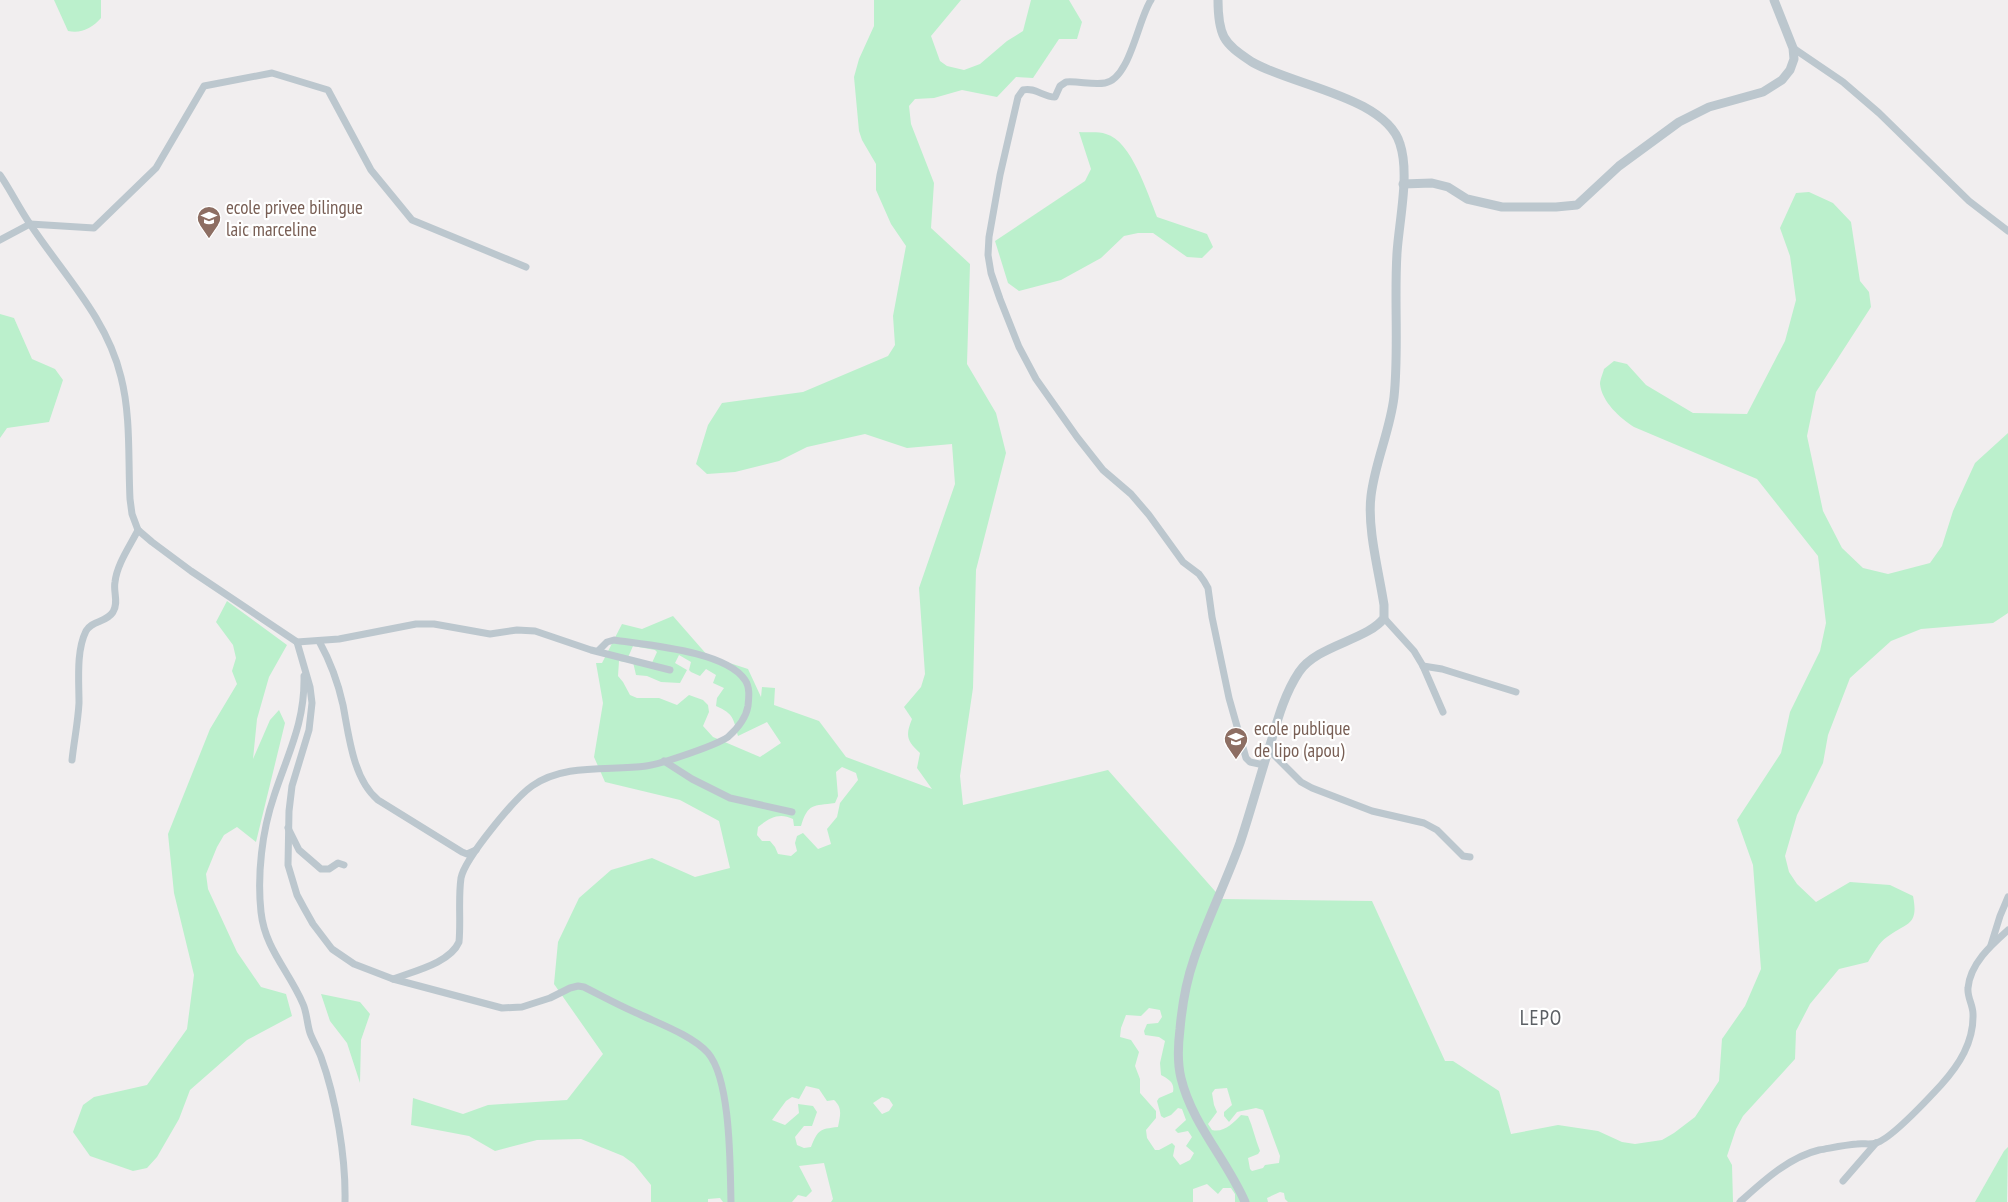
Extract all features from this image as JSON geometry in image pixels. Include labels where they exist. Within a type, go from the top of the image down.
[{"type":"street","points":[[1151,0],[1145,9],[1132,49],[1121,71],[1114,79],[1107,83],[1066,82],[1060,86],[1054,97],[1048,97],[1030,89],[1023,90],[1018,97],[1000,175],[989,237],[988,255],[991,273],[1000,299],[1019,347],[1036,379],[1103,470],[1131,494],[1149,515],[1183,562],[1199,574],[1208,588],[1212,617],[1229,698],[1246,758],[1250,762],[1264,765]]},
{"type":"street","points":[[1218,0],[1223,36],[1235,50],[1261,67],[1281,76],[1358,103],[1376,113],[1391,127],[1400,143],[1404,167],[1396,275],[1394,396],[1390,419],[1374,478],[1370,506],[1384,605],[1384,618],[1410,644],[1423,666],[1443,712]]},
{"type":"street","points":[[1403,184],[1432,183],[1448,187],[1467,199],[1502,207],[1577,205],[1619,166],[1679,122],[1709,107],[1763,92],[1782,80],[1790,70],[1794,59],[1793,48],[1774,0]]},
{"type":"street","points":[[1793,48],[1843,82],[1879,113],[1969,201],[2008,230]]},
{"type":"street","points":[[0,240],[30,224],[94,228],[156,168],[204,86],[272,73],[328,90],[371,170],[412,220],[526,267]]},
{"type":"street","points":[[0,175],[11,190],[30,224],[70,278],[104,330],[113,351],[126,398],[130,499],[132,514],[138,530],[191,571],[297,642],[345,638],[416,624],[434,624],[490,634],[517,630],[535,632],[670,670]]},
{"type":"street","points":[[72,760],[79,702],[78,677],[86,630],[92,624],[104,621],[113,612],[117,600],[114,583],[121,563],[138,530]]},
{"type":"street","points":[[1246,1202],[1209,1140],[1181,1078],[1178,1043],[1184,1002],[1194,959],[1239,844],[1268,749],[1289,690],[1304,666],[1318,656],[1376,626],[1384,618]]},
{"type":"street","points":[[393,979],[448,957],[456,950],[459,942],[462,877],[468,863],[517,798],[534,784],[555,775],[583,770],[647,766],[664,761],[726,738],[738,727],[747,713],[749,691],[746,680],[736,670],[723,662],[677,649],[614,640],[607,642],[598,651]]},
{"type":"street","points":[[319,641],[331,664],[343,704],[352,752],[369,793],[401,816],[439,836],[462,852],[470,853],[478,848]]},
{"type":"street","points":[[297,642],[312,696],[312,713],[292,786],[288,828],[288,865],[297,895],[313,924],[332,949],[354,964],[393,979],[509,1008],[533,1004],[570,988],[584,987],[674,1031],[702,1047],[713,1062],[726,1107],[731,1202]]},
{"type":"street","points":[[304,665],[304,696],[301,714],[297,734],[274,796],[265,834],[259,897],[261,915],[268,942],[303,1004],[311,1035],[328,1078],[346,1178],[345,1202]]},
{"type":"street","points":[[1423,666],[1442,669],[1516,692]]},
{"type":"street","points":[[1268,749],[1301,782],[1312,788],[1372,810],[1424,823],[1437,830],[1463,856],[1470,857]]},
{"type":"street","points":[[664,761],[692,779],[730,798],[792,812]]},
{"type":"street","points":[[288,828],[299,850],[321,869],[329,869],[338,863],[344,865]]},
{"type":"street","points":[[1991,945],[2008,897]]},
{"type":"street","points":[[1843,1181],[1876,1143],[1909,1118],[1941,1085],[1958,1063],[1971,1038],[1973,1027],[1973,1012],[1968,986],[1976,967],[1991,945],[2008,930]]},
{"type":"street","points":[[1740,1202],[1778,1171],[1805,1155],[1845,1146],[1876,1143]]},
{"type":"green space","points":[[54,0],[101,0],[101,18],[94,25],[86,29],[77,32],[68,31]]},
{"type":"green space","points":[[874,0],[961,0],[931,36],[940,61],[947,66],[964,70],[980,64],[1007,41],[1023,31],[1031,0],[1069,0],[1082,22],[1077,39],[1059,39],[1033,78],[1016,77],[997,97],[962,90],[934,98],[915,99],[909,106],[911,124],[934,183],[931,228],[970,264],[967,364],[996,413],[1006,453],[976,570],[973,688],[960,776],[963,805],[1108,770],[1222,899],[1372,901],[1445,1061],[1453,1061],[1499,1091],[1511,1134],[1558,1125],[1598,1131],[1622,1142],[1635,1144],[1662,1140],[1695,1117],[1719,1081],[1722,1039],[1745,1006],[1761,969],[1753,865],[1737,820],[1781,753],[1790,712],[1820,651],[1826,623],[1818,556],[1757,479],[1634,427],[1612,409],[1604,397],[1600,384],[1604,369],[1614,361],[1627,364],[1646,385],[1693,413],[1747,414],[1785,341],[1796,300],[1790,256],[1780,228],[1796,193],[1809,192],[1833,203],[1851,222],[1860,281],[1869,292],[1871,307],[1816,392],[1807,436],[1823,511],[1842,548],[1863,568],[1888,574],[1930,563],[1942,546],[1953,511],[1975,463],[2008,433],[2008,613],[1993,623],[1921,629],[1891,641],[1850,678],[1828,735],[1823,763],[1797,815],[1785,856],[1789,872],[1797,884],[1816,902],[1850,882],[1890,885],[1913,896],[1913,918],[1906,925],[1884,939],[1868,962],[1839,969],[1810,1004],[1796,1031],[1795,1059],[1743,1116],[1736,1129],[1727,1156],[1732,1165],[1733,1202],[1288,1202],[1285,1199],[1284,1193],[1280,1192],[1267,1198],[1268,1202],[1235,1202],[1235,1194],[1231,1188],[1223,1188],[1218,1194],[1207,1184],[1193,1189],[1193,1202],[831,1202],[833,1199],[824,1163],[799,1166],[812,1191],[806,1197],[798,1195],[792,1202],[723,1202],[720,1198],[708,1199],[708,1202],[651,1202],[651,1185],[634,1164],[623,1156],[581,1139],[537,1140],[495,1151],[469,1136],[411,1125],[413,1098],[463,1114],[488,1105],[567,1100],[603,1054],[554,984],[558,942],[579,898],[611,870],[652,858],[695,877],[730,868],[719,821],[680,800],[605,782],[594,757],[603,703],[596,663],[602,663],[622,624],[642,629],[673,616],[708,656],[748,669],[761,697],[762,687],[775,688],[774,705],[819,721],[846,757],[932,789],[917,768],[920,753],[910,741],[908,730],[912,719],[904,707],[921,687],[925,674],[919,588],[955,484],[952,444],[907,448],[865,434],[807,447],[779,461],[735,472],[707,474],[696,464],[708,425],[722,403],[803,392],[888,356],[895,345],[893,316],[906,246],[891,224],[876,190],[876,164],[859,131],[854,77],[859,59],[874,26]],"holes":[[[633,646],[655,650],[657,652],[651,665],[633,662],[636,675],[647,676],[661,682],[680,683],[687,670],[675,663],[679,655],[691,662],[689,670],[691,672],[700,676],[706,669],[716,675],[713,683],[724,688],[717,698],[716,706],[730,714],[738,736],[767,722],[781,743],[760,757],[713,737],[703,726],[709,712],[708,705],[703,700],[689,695],[677,705],[659,698],[637,698],[630,695],[618,676],[619,661],[626,662]],[[842,767],[856,773],[858,780],[840,803],[837,817],[827,829],[831,844],[818,849],[803,833],[797,836],[795,843],[797,851],[791,856],[778,854],[770,841],[762,841],[757,835],[758,827],[774,817],[788,817],[793,819],[794,826],[801,826],[809,809],[835,803],[838,796],[836,772]],[[1149,1008],[1160,1010],[1162,1017],[1158,1023],[1147,1024],[1144,1031],[1145,1035],[1159,1037],[1165,1041],[1160,1063],[1161,1075],[1170,1081],[1173,1086],[1173,1092],[1159,1098],[1157,1101],[1161,1116],[1164,1118],[1171,1115],[1178,1108],[1182,1109],[1186,1120],[1175,1130],[1178,1133],[1188,1131],[1192,1137],[1186,1146],[1194,1153],[1190,1160],[1180,1165],[1173,1156],[1175,1146],[1172,1143],[1159,1150],[1155,1150],[1147,1138],[1146,1130],[1156,1118],[1156,1111],[1140,1093],[1140,1079],[1135,1066],[1139,1052],[1131,1040],[1120,1037],[1126,1015],[1141,1016]],[[806,1086],[819,1089],[827,1101],[834,1100],[839,1106],[838,1127],[820,1131],[811,1147],[804,1148],[797,1145],[795,1137],[804,1126],[812,1126],[817,1112],[813,1106],[798,1104],[799,1113],[785,1125],[772,1120],[786,1101],[792,1097],[799,1099]],[[1227,1088],[1232,1105],[1224,1112],[1224,1116],[1229,1122],[1237,1112],[1256,1108],[1263,1110],[1280,1156],[1279,1163],[1265,1165],[1263,1168],[1252,1171],[1250,1169],[1248,1158],[1258,1154],[1260,1151],[1248,1116],[1241,1115],[1224,1129],[1212,1130],[1208,1124],[1217,1112],[1212,1093],[1215,1089]],[[882,1097],[889,1099],[893,1105],[889,1111],[882,1114],[873,1103]]]},
{"type":"green space","points":[[1079,132],[1103,133],[1115,138],[1131,157],[1138,170],[1157,217],[1207,234],[1213,247],[1202,258],[1187,257],[1153,233],[1138,233],[1124,236],[1101,258],[1061,280],[1019,291],[1008,283],[995,241],[1085,181],[1091,169]]},
{"type":"green space","points":[[0,314],[14,318],[32,359],[55,369],[63,380],[49,422],[7,428],[0,438]]},
{"type":"green space","points":[[227,601],[287,645],[269,677],[257,719],[253,759],[270,720],[279,710],[285,723],[256,842],[237,827],[224,835],[206,874],[208,889],[237,952],[261,987],[286,994],[292,1016],[247,1040],[190,1090],[179,1119],[157,1157],[147,1168],[133,1171],[90,1156],[73,1132],[83,1105],[94,1097],[147,1085],[187,1029],[194,975],[174,893],[168,834],[210,729],[237,684],[232,671],[236,658],[233,645],[216,622]]},
{"type":"green space","points":[[321,994],[360,1002],[370,1014],[361,1040],[360,1083],[347,1043],[330,1021]]},
{"type":"green space","points":[[2008,1147],[2007,1202],[1975,1202],[2004,1151]]},
{"type":"place","name":"ecole privee bilingue laic marceline","points":[[209,239]]},
{"type":"place","name":"ecole publique de lipo (apou)","points":[[1236,760]]},
{"type":"district","name":"LEPO","points":[[1541,1017]]}]
